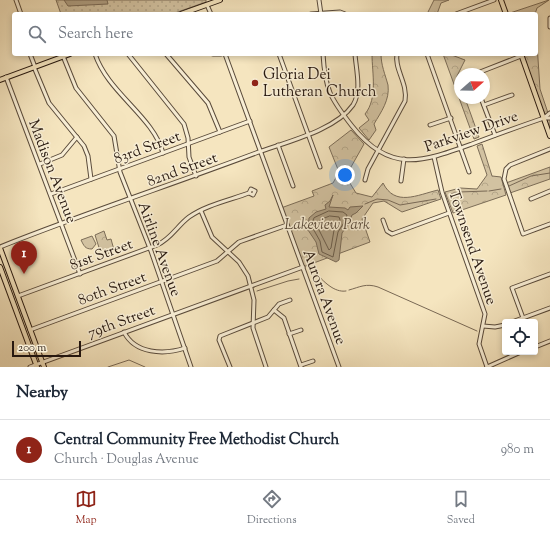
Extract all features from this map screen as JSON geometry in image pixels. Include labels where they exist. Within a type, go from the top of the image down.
[{"type":"main road","points":[[187,12],[220,0]]},
{"type":"main road","points":[[501,0],[505,12]]},
{"type":"main road","points":[[0,79],[63,56]]},
{"type":"main road","points":[[521,56],[550,136]]},
{"type":"main road","points":[[0,247],[44,367]]},
{"type":"main road","points":[[0,267],[37,366]]},
{"type":"street","points":[[16,0],[20,12]]},
{"type":"street","points":[[319,0],[321,12]]},
{"type":"street","points":[[461,12],[494,0]]},
{"type":"street","points":[[207,4],[210,12]]},
{"type":"street","points":[[550,18],[550,26]]},
{"type":"street","points":[[31,56],[49,102],[87,152],[91,180]]},
{"type":"street","name":"Airline Avenue","points":[[63,56],[76,88],[114,136],[120,169],[130,200],[150,248],[191,367]]},
{"type":"street","points":[[96,56],[105,76],[156,136],[163,153]]},
{"type":"street","points":[[130,56],[181,119],[187,133],[189,157],[196,176]]},
{"type":"street","points":[[168,56],[208,103],[220,132]]},
{"type":"street","name":"Aurora Avenue","points":[[226,56],[339,367]]},
{"type":"street","points":[[280,56],[320,168]]},
{"type":"street","name":"Parkview Drive","points":[[323,56],[326,84],[331,97],[342,114],[361,137],[378,150],[404,159],[422,160],[434,157],[544,118],[550,113]]},
{"type":"street","name":"82nd Street","points":[[0,247],[196,176],[327,126],[353,104],[358,92],[355,56]]},
{"type":"street","points":[[365,180],[368,169],[400,112],[406,95],[405,85],[397,62],[397,56]]},
{"type":"street","points":[[429,56],[462,148],[469,172]]},
{"type":"street","points":[[489,68],[519,56]]},
{"type":"street","name":"Madison Avenue","points":[[6,77],[40,164],[80,274]]},
{"type":"street","points":[[495,136],[484,105],[512,95]]},
{"type":"street","points":[[430,125],[450,118]]},
{"type":"street","name":"Parkview Drive","points":[[544,118],[550,118]]},
{"type":"street","name":"83rd Street","points":[[51,194],[250,121]]},
{"type":"street","points":[[40,164],[62,155],[77,137]]},
{"type":"street","points":[[278,145],[293,186]]},
{"type":"street","points":[[550,150],[513,163],[506,169],[504,179],[523,234],[550,224]]},
{"type":"street","name":"Townsend Avenue","points":[[434,157],[441,190],[484,311],[485,318],[479,344],[487,367]]},
{"type":"street","points":[[401,181],[404,159]]},
{"type":"street","points":[[531,199],[550,191]]},
{"type":"street","name":"81st Street","points":[[18,296],[150,248],[166,240],[186,220],[201,211],[249,193]]},
{"type":"street","points":[[201,211],[212,237],[242,266],[251,285],[254,300],[252,323],[254,334],[266,367]]},
{"type":"street","points":[[383,220],[387,231],[390,234],[449,213]]},
{"type":"street","name":"80th Street","points":[[30,330],[217,261],[239,242],[287,225]]},
{"type":"street","name":"79th Street","points":[[30,367],[37,366],[42,362],[303,267]]},
{"type":"street","points":[[550,274],[512,288],[523,318],[550,308]]},
{"type":"street","points":[[230,367],[219,340],[220,336],[268,317],[279,304],[290,300]]},
{"type":"street","points":[[274,310],[282,316],[301,366],[312,361]]},
{"type":"street","points":[[483,326],[495,327],[502,325]]},
{"type":"street","points":[[290,334],[301,330]]},
{"type":"street","points":[[124,332],[132,344],[155,352],[167,353],[185,348]]},
{"type":"street","points":[[538,346],[550,341]]},
{"type":"street","points":[[487,367],[514,355]]},
{"type":"green space","points":[[56,0],[206,0],[206,2],[178,12],[60,12]]},
{"type":"green space","points":[[434,0],[449,0],[441,3],[438,12],[428,12]]},
{"type":"green space","points":[[549,0],[537,8],[536,12],[513,12]]},
{"type":"green space","points":[[372,56],[381,56],[382,66],[388,85],[388,96],[374,124],[376,130],[369,140],[359,128],[369,120],[365,114],[372,101]]},
{"type":"green space","points":[[444,56],[454,56],[465,60],[461,68],[454,68],[454,84]]},
{"type":"green space","points":[[522,56],[538,56],[540,89],[548,113],[544,118],[550,118],[550,136]]},
{"type":"green space","points":[[461,104],[467,104],[479,137],[474,139]]},
{"type":"green space","name":"Lakeview Park","points":[[351,130],[364,144],[351,167],[348,180],[356,193],[372,197],[383,183],[394,195],[400,197],[415,196],[438,190],[441,199],[402,212],[384,201],[373,203],[362,219],[370,242],[303,267],[281,208],[314,196],[312,191],[333,183],[339,172],[329,147]]},
{"type":"green space","points":[[482,144],[492,176],[501,177],[506,195],[453,213],[445,192],[460,188],[477,189],[487,175],[477,146]]},
{"type":"green space","points":[[550,167],[550,179],[510,193],[506,183]]},
{"type":"green space","points":[[104,231],[107,240],[111,239],[114,250],[102,257],[95,235]]},
{"type":"green space","points":[[92,236],[96,244],[92,249],[86,248],[81,240]]},
{"type":"water","points":[[64,0],[107,0],[108,4],[68,6]]},
{"type":"water","points":[[333,195],[329,207],[345,208],[348,210],[350,207],[363,206],[352,215],[349,223],[342,233],[339,260],[336,262],[319,254],[316,242],[308,230],[305,229],[308,228],[309,218],[316,212],[326,209],[325,205],[330,201]]},
{"type":"waterway","points":[[509,186],[531,176],[550,173]]},
{"type":"waterway","points":[[489,191],[501,189]]},
{"type":"waterway","points":[[451,194],[459,192],[487,191]]},
{"type":"waterway","points":[[365,204],[377,199],[388,200],[400,205],[436,199]]},
{"type":"waterway","points":[[315,272],[333,288],[346,291]]},
{"type":"waterway","points":[[257,291],[299,279]]},
{"type":"waterway","points":[[349,290],[366,285],[378,287],[477,331]]},
{"type":"waterway","points":[[108,367],[129,360],[145,367]]},
{"type":"place","name":"Gloria Dei Lutheran Church","points":[[255,83]]},
{"type":"place","name":"Central Community Free Methodist Church","points":[[24,274]]}]
